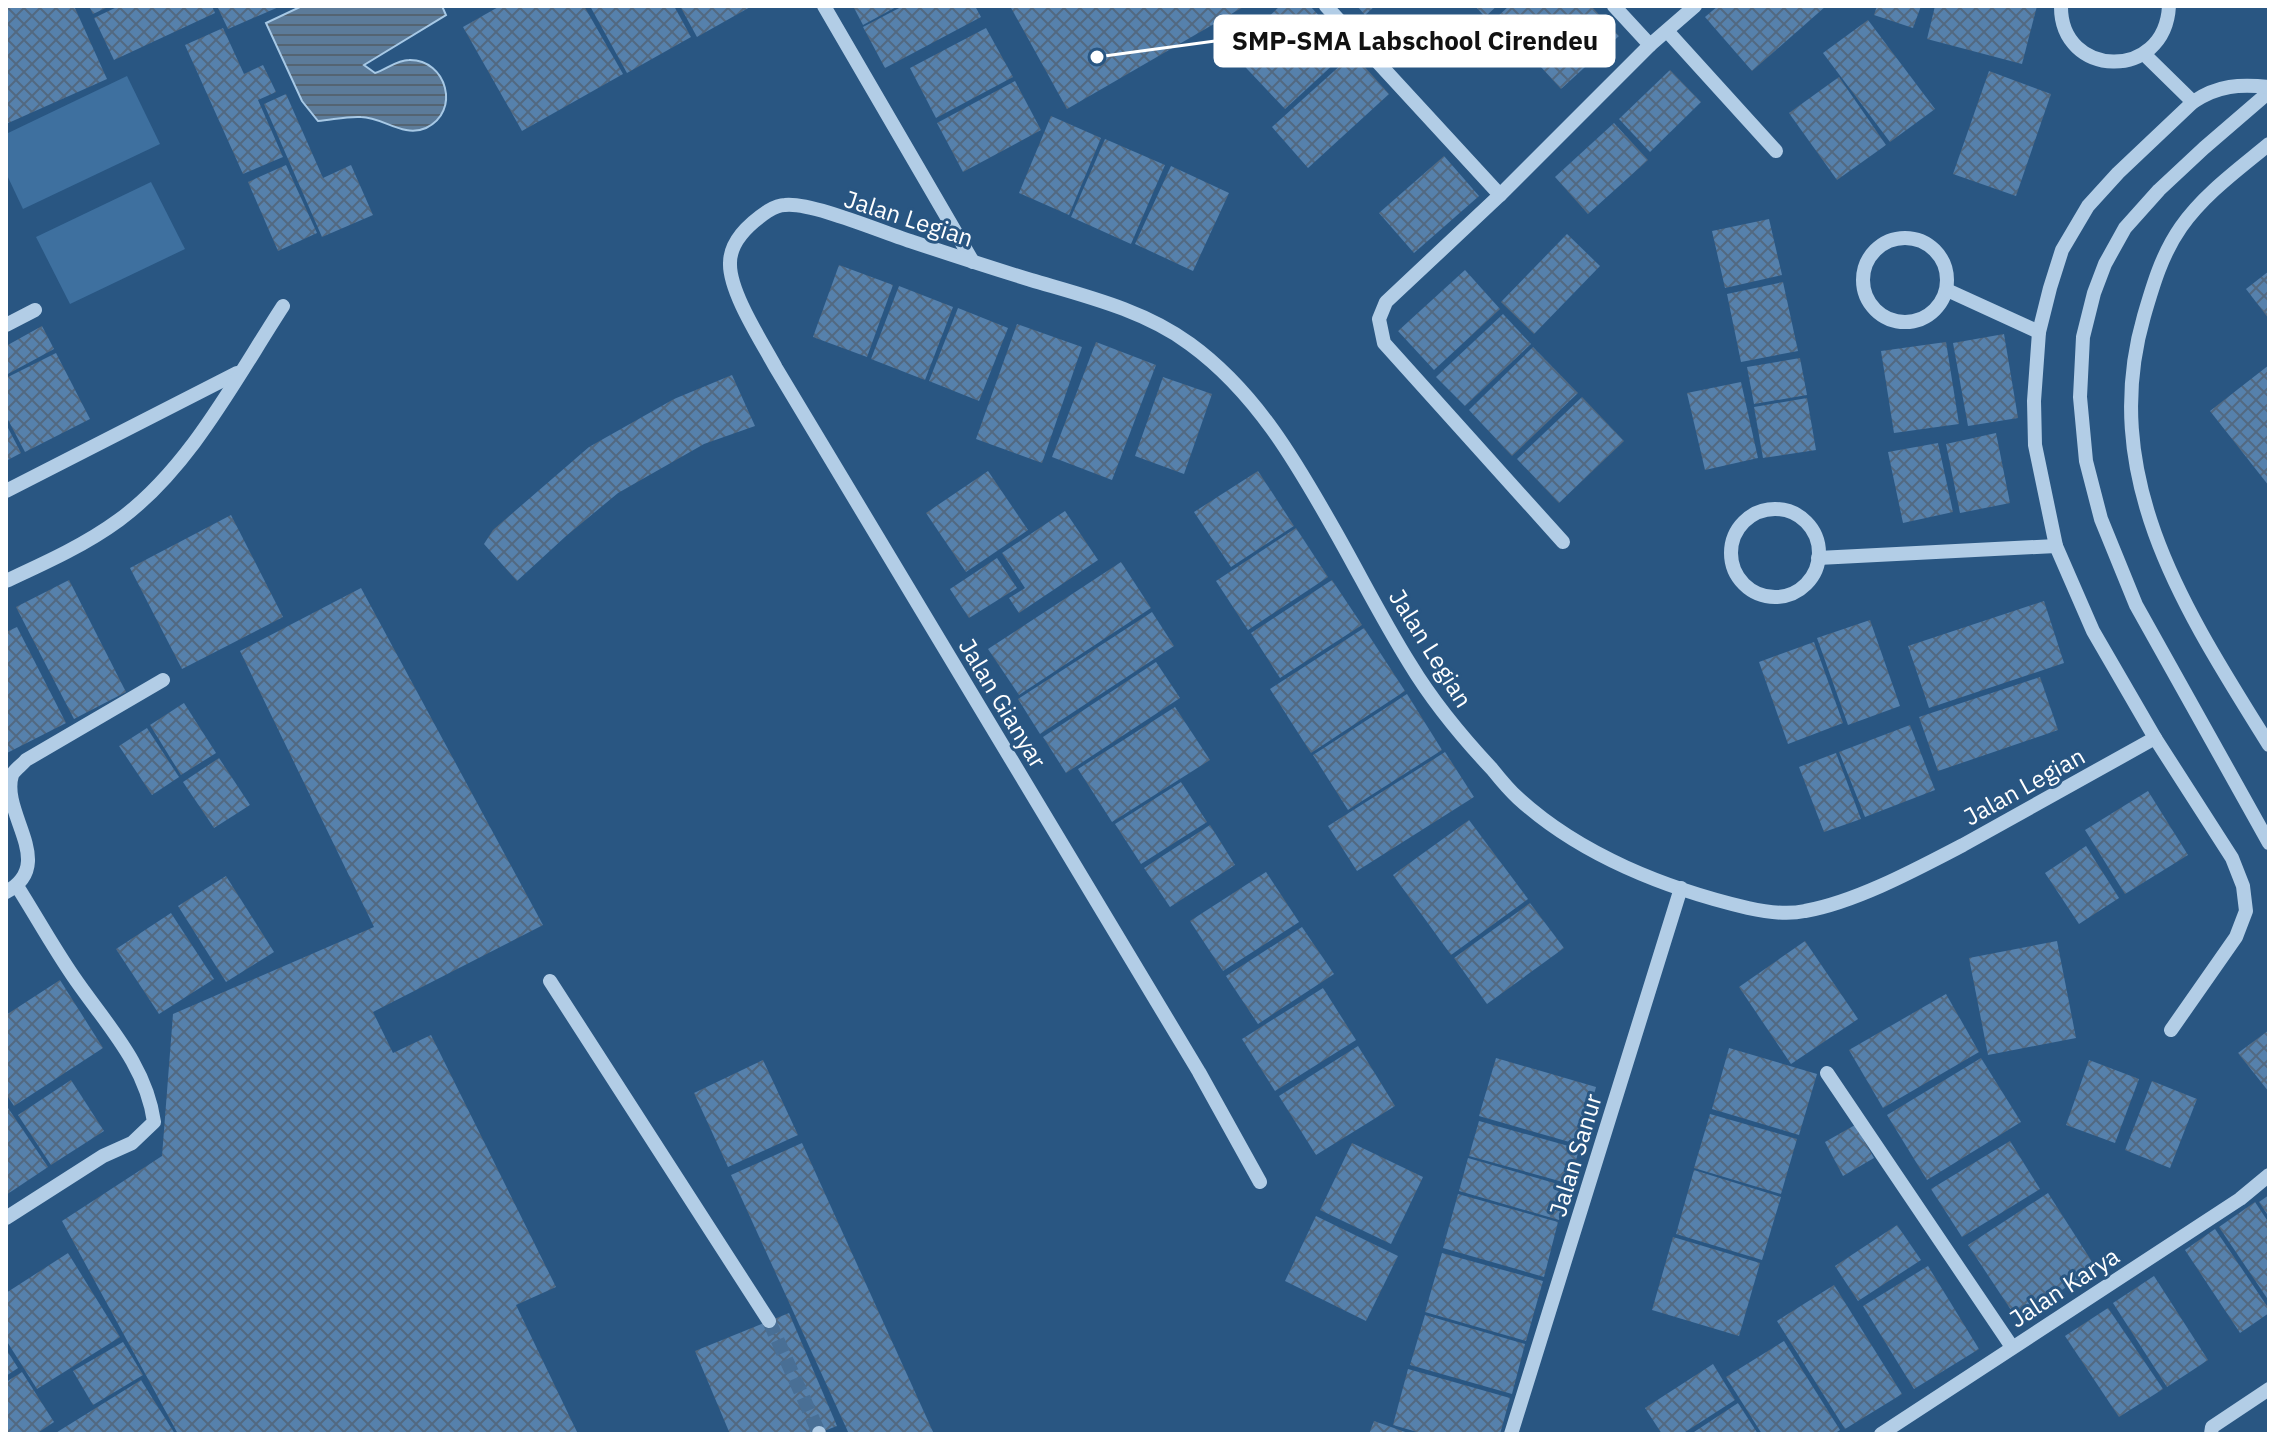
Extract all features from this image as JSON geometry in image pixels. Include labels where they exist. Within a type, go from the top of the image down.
[{"type":"street","points":[[824,6],[973,262]]},
{"type":"street","points":[[1326,6],[1500,195]]},
{"type":"street","points":[[1614,6],[1650,45]]},
{"type":"street","points":[[1563,542],[1384,343],[1379,319],[1386,302],[1500,195],[1650,45],[1695,6]]},
{"type":"street","points":[[2061,6],[2063,24],[2074,43],[2091,57],[2113,62],[2134,59],[2160,39],[2169,6]]},
{"type":"street","points":[[1668,32],[1776,151]]},
{"type":"street","points":[[2144,54],[2193,102]]},
{"type":"street","points":[[2171,1030],[2236,937],[2246,911],[2243,886],[2232,858],[2155,738],[2093,631],[2056,546],[2035,445],[2034,401],[2039,332],[2062,250],[2088,206],[2118,173],[2204,95],[2240,84],[2269,89]]},
{"type":"street","points":[[2269,89],[2159,190],[2125,228],[2105,264],[2094,293],[2083,337],[2080,397],[2086,461],[2101,519],[2136,605],[2269,843]]},
{"type":"street","points":[[2269,144],[2208,196],[2182,225],[2168,249],[2154,282],[2140,331],[2132,391],[2133,440],[2140,489],[2159,545],[2180,595],[2269,745]]},
{"type":"street","name":"Jalan Legian","points":[[736,241],[767,212],[781,205],[801,206],[1086,296],[1147,319],[1189,344],[1264,415],[1307,482],[1412,667],[1471,746],[1517,798],[1565,834],[1623,865],[1681,888],[1750,908],[1778,912],[1809,911],[1834,904],[1923,865],[2155,738]]},
{"type":"street","points":[[1912,238],[1930,246],[1937,253],[1946,270],[1947,290],[1938,307],[1923,319],[1913,323],[1894,321],[1870,305],[1862,276],[1875,250],[1892,240],[1912,238]]},
{"type":"street","name":"Jalan Gianyar","points":[[736,241],[730,262],[732,278],[746,314],[776,368],[1199,1072],[1260,1182]]},
{"type":"street","points":[[1947,290],[2039,332]]},
{"type":"street","points":[[6,581],[86,541],[143,500],[201,433],[283,306]]},
{"type":"street","points":[[6,325],[35,310]]},
{"type":"street","points":[[6,491],[241,372]]},
{"type":"street","points":[[1778,508],[1797,515],[1812,529],[1819,548],[1818,558],[1816,568],[1805,585],[1787,595],[1767,596],[1749,588],[1741,580],[1731,553],[1736,532],[1749,517],[1757,512],[1778,508]]},
{"type":"street","points":[[1818,558],[2056,546]]},
{"type":"street","points":[[6,1218],[103,1156],[132,1143],[154,1122],[141,1075],[128,1052],[12,889],[26,872],[26,858],[9,805],[8,790],[13,774],[26,760],[163,680]]},
{"type":"street","name":"Jalan Sanur","points":[[1511,1434],[1681,888]]},
{"type":"street","points":[[550,981],[769,1321]]},
{"type":"street","points":[[1827,1073],[2012,1347]]},
{"type":"street","name":"Jalan Karya","points":[[1881,1434],[2240,1199],[2269,1175]]},
{"type":"street","points":[[2211,1434],[2212,1427],[2269,1389]]},
{"type":"shaded area","points":[[302,6],[442,6],[446,15],[364,65],[375,73],[405,60],[422,62],[433,68],[445,88],[446,99],[437,120],[418,130],[401,129],[361,117],[318,121],[302,101],[266,23]]},
{"type":"shaded area","points":[[127,76],[160,144],[23,209],[6,173],[6,134]]},
{"type":"shaded area","points":[[151,182],[185,249],[70,304],[36,237]]},
{"type":"building","points":[[6,6],[74,6],[107,79],[6,124]]},
{"type":"building","points":[[89,6],[110,6],[93,14]]},
{"type":"building","points":[[119,6],[212,6],[215,13],[114,60],[94,18]]},
{"type":"building","points":[[217,6],[281,6],[228,29]]},
{"type":"building","points":[[500,6],[584,6],[623,74],[522,131],[463,27]]},
{"type":"building","points":[[590,6],[674,6],[691,37],[627,73]]},
{"type":"building","points":[[680,6],[752,6],[697,37]]},
{"type":"building","points":[[853,6],[898,6],[863,25]]},
{"type":"building","points":[[903,6],[975,6],[981,17],[885,68],[863,27]]},
{"type":"building","points":[[1010,6],[1245,6],[1067,109]]},
{"type":"building","points":[[1280,6],[1310,6],[1350,49],[1285,109],[1231,52]]},
{"type":"building","points":[[1357,6],[1375,6],[1365,15]]},
{"type":"building","points":[[1475,6],[1497,6],[1485,17]]},
{"type":"building","points":[[1509,6],[1591,6],[1619,36],[1561,89],[1496,18]]},
{"type":"building","points":[[1718,6],[1826,6],[1752,71],[1705,17]]},
{"type":"building","points":[[1877,6],[1921,6],[1913,28],[1874,15]]},
{"type":"building","points":[[1935,6],[2037,6],[2022,64],[1927,39]]},
{"type":"building","points":[[1868,20],[1935,109],[1890,142],[1823,53]]},
{"type":"building","points":[[223,28],[244,74],[263,65],[276,92],[258,100],[283,157],[243,174],[185,45]]},
{"type":"building","points":[[986,28],[1013,77],[936,118],[910,68]]},
{"type":"building","points":[[1353,54],[1389,94],[1308,168],[1272,127]]},
{"type":"building","points":[[1670,70],[1701,102],[1650,152],[1619,119]]},
{"type":"building","points":[[1989,71],[2051,94],[2016,196],[1953,174]]},
{"type":"building","points":[[1839,77],[1886,145],[1837,180],[1789,113]]},
{"type":"building","points":[[1015,81],[1041,130],[963,172],[937,123]]},
{"type":"building","points":[[286,94],[323,178],[351,165],[373,215],[322,237],[264,104]]},
{"type":"building","points":[[1051,116],[1101,138],[1069,215],[1019,193]]},
{"type":"building","points":[[1614,123],[1648,160],[1588,214],[1555,177]]},
{"type":"building","points":[[1105,139],[1165,165],[1131,244],[1071,217]]},
{"type":"building","points":[[1444,156],[1479,196],[1414,253],[1379,213]]},
{"type":"building","points":[[286,165],[317,233],[278,251],[248,182]]},
{"type":"building","points":[[1171,166],[1229,193],[1193,271],[1135,244]]},
{"type":"building","points":[[1769,219],[1782,275],[1725,288],[1712,231]]},
{"type":"building","points":[[1567,234],[1600,266],[1534,334],[1501,302]]},
{"type":"building","points":[[839,265],[893,285],[867,357],[813,337]]},
{"type":"building","points":[[1465,270],[1500,309],[1434,370],[1398,331]]},
{"type":"building","points":[[2269,271],[2269,319],[2246,289]]},
{"type":"building","points":[[1783,282],[1798,351],[1741,362],[1727,294]]},
{"type":"building","points":[[899,286],[953,307],[925,380],[871,359]]},
{"type":"building","points":[[958,308],[1008,328],[979,401],[929,381]]},
{"type":"building","points":[[1503,314],[1531,344],[1465,406],[1436,377]]},
{"type":"building","points":[[1017,324],[1082,347],[1042,463],[976,439]]},
{"type":"building","points":[[42,326],[54,349],[6,375],[6,346]]},
{"type":"building","points":[[2004,334],[2018,418],[1968,426],[1953,343]]},
{"type":"building","points":[[1096,342],[1156,365],[1112,480],[1052,457]]},
{"type":"building","points":[[1946,342],[1959,424],[1894,433],[1881,351]]},
{"type":"building","points":[[1533,347],[1578,393],[1512,456],[1469,410]]},
{"type":"building","points":[[56,353],[90,419],[25,452],[6,416],[6,378]]},
{"type":"building","points":[[1800,358],[1807,395],[1754,404],[1747,367]]},
{"type":"building","points":[[2269,365],[2269,486],[2210,411]]},
{"type":"building","points":[[732,375],[755,426],[704,444],[618,493],[517,581],[484,544],[493,530],[589,447],[674,399]]},
{"type":"building","points":[[1163,377],[1212,394],[1184,474],[1135,456]]},
{"type":"building","points":[[1741,382],[1758,458],[1705,470],[1687,393]]},
{"type":"building","points":[[1582,397],[1624,441],[1559,503],[1517,459]]},
{"type":"building","points":[[1807,398],[1816,450],[1763,458],[1754,407]]},
{"type":"building","points":[[6,424],[21,453],[6,461]]},
{"type":"building","points":[[1996,433],[2010,503],[1960,513],[1946,444]]},
{"type":"building","points":[[1938,443],[1953,512],[1903,523],[1888,452]]},
{"type":"building","points":[[988,471],[1028,530],[966,572],[926,513]]},
{"type":"building","points":[[1258,471],[1294,526],[1231,567],[1194,512]]},
{"type":"building","points":[[1065,511],[1098,560],[1019,613],[1009,598],[1025,588],[1002,553]]},
{"type":"building","points":[[231,515],[283,617],[182,669],[130,568]]},
{"type":"building","points":[[1296,528],[1328,577],[1248,630],[1216,581]]},
{"type":"building","points":[[997,558],[1017,588],[969,618],[950,589]]},
{"type":"building","points":[[1121,562],[1151,608],[1019,695],[988,649]]},
{"type":"building","points":[[69,580],[126,692],[74,719],[16,607]]},
{"type":"building","points":[[1332,580],[1362,625],[1280,678],[1251,633]]},
{"type":"building","points":[[361,588],[543,925],[373,1012],[393,1053],[431,1035],[556,1287],[516,1305],[578,1434],[178,1434],[62,1221],[162,1156],[173,1014],[374,927],[240,651]]},
{"type":"building","points":[[2044,601],[2064,663],[1929,708],[1908,646]]},
{"type":"building","points":[[1152,612],[1174,646],[1040,734],[1018,699]]},
{"type":"building","points":[[1870,620],[1900,706],[1848,725],[1817,638]]},
{"type":"building","points":[[17,627],[66,723],[7,753],[6,632]]},
{"type":"building","points":[[1364,628],[1405,691],[1311,753],[1270,689]]},
{"type":"building","points":[[1814,642],[1843,723],[1788,744],[1759,662]]},
{"type":"building","points":[[1156,662],[1180,698],[1066,773],[1043,737]]},
{"type":"building","points":[[2040,677],[2058,730],[1938,771],[1919,717]]},
{"type":"building","points":[[1407,694],[1442,750],[1348,810],[1313,755]]},
{"type":"building","points":[[184,703],[216,753],[181,775],[150,725]]},
{"type":"building","points":[[1175,707],[1210,760],[1112,822],[1078,769]]},
{"type":"building","points":[[1910,725],[1935,790],[1865,817],[1839,752]]},
{"type":"building","points":[[147,728],[179,777],[152,795],[119,746]]},
{"type":"building","points":[[1445,752],[1474,797],[1357,871],[1328,826]]},
{"type":"building","points":[[1836,753],[1861,819],[1824,832],[1799,767]]},
{"type":"building","points":[[219,758],[250,805],[214,828],[183,782]]},
{"type":"building","points":[[1181,782],[1207,822],[1141,864],[1115,824]]},
{"type":"building","points":[[2148,791],[2188,855],[2125,894],[2085,830]]},
{"type":"building","points":[[1469,820],[1528,899],[1451,955],[1393,875]]},
{"type":"building","points":[[1210,825],[1235,865],[1170,907],[1144,868]]},
{"type":"building","points":[[2086,846],[2119,898],[2079,924],[2045,873]]},
{"type":"building","points":[[1266,872],[1299,922],[1223,971],[1190,921]]},
{"type":"building","points":[[226,876],[274,952],[226,982],[178,906]]},
{"type":"building","points":[[1530,903],[1564,948],[1487,1004],[1454,958]]},
{"type":"building","points":[[171,913],[214,979],[159,1014],[116,949]]},
{"type":"building","points":[[1302,927],[1334,974],[1258,1024],[1226,976]]},
{"type":"building","points":[[1805,941],[1858,1019],[1791,1064],[1739,987]]},
{"type":"building","points":[[2057,941],[2076,1038],[1988,1055],[1969,958]]},
{"type":"building","points":[[60,980],[103,1048],[14,1106],[6,1094],[6,1015]]},
{"type":"building","points":[[1323,988],[1356,1040],[1275,1091],[1242,1039]]},
{"type":"building","points":[[1946,994],[1979,1052],[1883,1108],[1849,1050]]},
{"type":"building","points":[[2269,1030],[2269,1092],[2238,1053]]},
{"type":"building","points":[[1358,1046],[1395,1106],[1316,1155],[1279,1096]]},
{"type":"building","points":[[1729,1048],[1817,1074],[1799,1135],[1712,1109]]},
{"type":"building","points":[[1496,1058],[1596,1087],[1580,1145],[1479,1116]]},
{"type":"building","points":[[1981,1058],[2021,1122],[1927,1180],[1887,1115]]},
{"type":"building","points":[[763,1060],[798,1135],[728,1167],[694,1093]]},
{"type":"building","points":[[2089,1060],[2139,1079],[2115,1143],[2066,1125]]},
{"type":"building","points":[[71,1080],[104,1131],[51,1165],[18,1115]]},
{"type":"building","points":[[2152,1081],[2197,1099],[2170,1168],[2125,1150]]},
{"type":"building","points":[[6,1105],[48,1167],[6,1195]]},
{"type":"building","points":[[1710,1114],[1797,1139],[1781,1194],[1694,1168]]},
{"type":"building","points":[[1479,1121],[1579,1149],[1570,1184],[1469,1156]]},
{"type":"building","points":[[1855,1125],[1874,1158],[1843,1176],[1825,1142]]},
{"type":"building","points":[[2010,1141],[2040,1189],[1962,1237],[1931,1189]]},
{"type":"building","points":[[802,1143],[934,1434],[849,1434],[731,1175]]},
{"type":"building","points":[[1352,1143],[1423,1177],[1391,1244],[1320,1210]]},
{"type":"building","points":[[1468,1158],[1568,1187],[1559,1220],[1459,1191]]},
{"type":"building","points":[[1694,1170],[1781,1197],[1762,1260],[1676,1234]]},
{"type":"building","points":[[2048,1193],[2096,1268],[2017,1319],[1968,1245]]},
{"type":"building","points":[[1458,1194],[1558,1222],[1544,1277],[1443,1248]]},
{"type":"building","points":[[2269,1195],[2269,1217],[2259,1202]]},
{"type":"building","points":[[2255,1202],[2269,1223],[2269,1301],[2219,1227]]},
{"type":"building","points":[[1316,1216],[1398,1256],[1366,1321],[1285,1281]]},
{"type":"building","points":[[1897,1225],[1921,1260],[1858,1301],[1835,1266]]},
{"type":"building","points":[[2215,1229],[2269,1309],[2269,1313],[2240,1333],[2185,1250]]},
{"type":"building","points":[[1673,1237],[1760,1263],[1739,1336],[1652,1310]]},
{"type":"building","points":[[68,1253],[120,1337],[37,1389],[6,1340],[6,1293]]},
{"type":"building","points":[[1442,1253],[1543,1281],[1526,1341],[1425,1312]]},
{"type":"building","points":[[1928,1266],[1979,1349],[1914,1389],[1863,1306]]},
{"type":"building","points":[[2154,1276],[2208,1360],[2167,1387],[2113,1303]]},
{"type":"building","points":[[1834,1285],[1902,1394],[1845,1429],[1777,1321]]},
{"type":"building","points":[[2108,1308],[2163,1389],[2119,1417],[2065,1336]]},
{"type":"building","points":[[789,1313],[837,1426],[816,1434],[730,1434],[695,1351]]},
{"type":"building","points":[[1425,1315],[1525,1344],[1512,1394],[1410,1365]]},
{"type":"building","points":[[1784,1341],[1840,1430],[1834,1434],[1762,1434],[1726,1377]]},
{"type":"building","points":[[123,1342],[143,1375],[93,1405],[73,1371]]},
{"type":"building","points":[[6,1349],[18,1368],[6,1376]]},
{"type":"building","points":[[1713,1364],[1735,1400],[1682,1434],[1662,1434],[1645,1408]]},
{"type":"building","points":[[1408,1369],[1510,1398],[1500,1434],[1424,1434],[1393,1425]]},
{"type":"building","points":[[22,1372],[54,1422],[36,1434],[6,1434],[6,1382]]},
{"type":"building","points":[[141,1380],[175,1434],[54,1434]]},
{"type":"building","points":[[1738,1403],[1758,1434],[1691,1434]]},
{"type":"building","points":[[1374,1421],[1411,1434],[1369,1434]]},
{"type":"tunnel","points":[[769,1321],[819,1433]]},
{"type":"place","name":"SMP-SMA Labschool Cirendeu","points":[[1097,57]]}]
